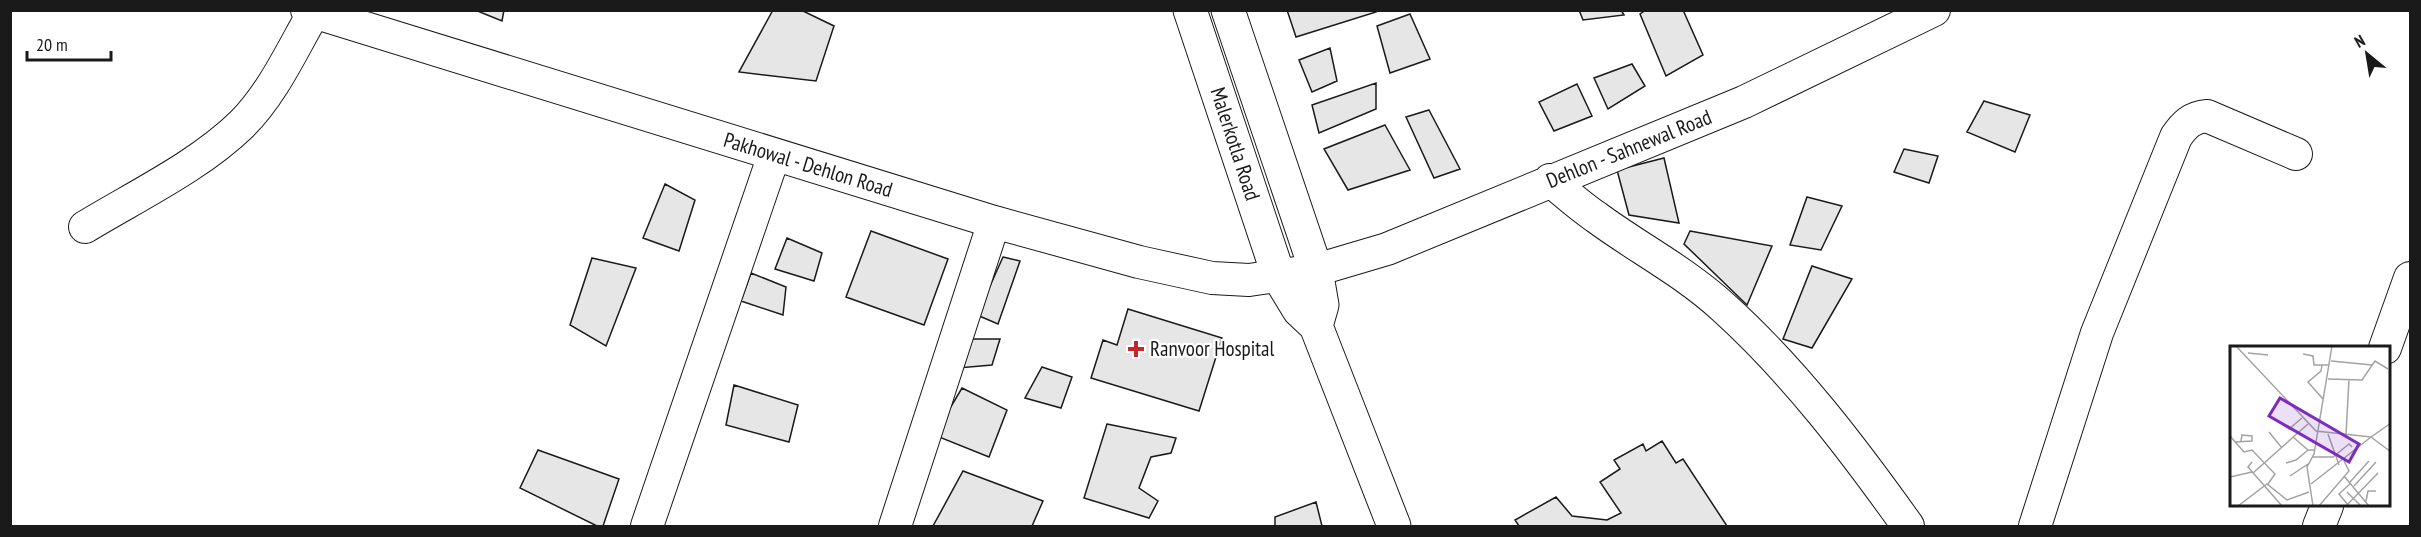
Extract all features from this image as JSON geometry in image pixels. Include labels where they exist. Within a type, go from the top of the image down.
[{"type":"main road","name":"Malerkotla Road","points":[[1190,10],[1279,277],[1299,310],[1316,326],[1322,305],[1317,270],[1228,10]]},
{"type":"main road","points":[[1316,326],[1394,526]]},
{"type":"street","name":"Dehlon - Sahnewal Road","points":[[1317,270],[1387,249],[1744,102],[1934,10]]},
{"type":"street","name":"Pakhowal - Dehlon Road","points":[[310,11],[994,222],[1139,262],[1212,278],[1249,280],[1317,270]]},
{"type":"street","points":[[85,227],[186,166],[223,141],[243,123],[267,93],[310,11]]},
{"type":"street","points":[[2035,526],[2097,333],[2175,137],[2190,121],[2197,117],[2207,116],[2296,154]]},
{"type":"street","points":[[647,526],[774,155]]},
{"type":"street","points":[[1550,180],[1597,218],[1679,271],[1723,306],[1781,364],[1829,421],[1908,526]]},
{"type":"street","points":[[895,526],[994,222]]},
{"type":"street","points":[[2386,346],[2410,278]]},
{"type":"street","points":[[2319,526],[2327,507]]},
{"type":"building","points":[[475,10],[504,10],[502,21]]},
{"type":"building","points":[[773,10],[801,10],[834,26],[816,81],[739,72]]},
{"type":"building","points":[[1287,10],[1376,10],[1376,12],[1296,37]]},
{"type":"building","points":[[1579,10],[1621,10],[1624,15],[1583,20]]},
{"type":"building","points":[[1646,10],[1683,10],[1703,55],[1666,76],[1640,14]]},
{"type":"building","points":[[1410,14],[1430,59],[1390,73],[1377,26]]},
{"type":"building","points":[[1330,48],[1337,81],[1312,92],[1299,60]]},
{"type":"building","points":[[1632,64],[1645,86],[1608,109],[1594,78]]},
{"type":"building","points":[[1376,83],[1376,109],[1319,133],[1312,105]]},
{"type":"building","points":[[1577,84],[1592,116],[1554,131],[1539,102]]},
{"type":"building","points":[[1984,101],[2030,115],[2015,152],[1967,132]]},
{"type":"building","points":[[1429,110],[1460,169],[1434,178],[1406,117]]},
{"type":"building","points":[[1385,125],[1410,170],[1348,190],[1324,149]]},
{"type":"building","points":[[1904,149],[1938,156],[1929,183],[1894,172]]},
{"type":"building","points":[[1664,158],[1679,223],[1629,215],[1617,170]]},
{"type":"building","points":[[665,184],[695,200],[679,251],[643,238]]},
{"type":"building","points":[[1807,197],[1842,206],[1821,250],[1790,245]]},
{"type":"building","points":[[871,231],[948,259],[924,325],[846,297]]},
{"type":"building","points":[[1690,231],[1772,246],[1747,305],[1684,244]]},
{"type":"building","points":[[787,238],[822,253],[814,281],[775,269]]},
{"type":"building","points":[[1003,257],[1020,261],[998,324],[977,315]]},
{"type":"building","points":[[592,258],[636,268],[606,346],[570,325]]},
{"type":"building","points":[[1812,266],[1852,279],[1812,348],[1783,339]]},
{"type":"building","points":[[751,273],[786,287],[783,315],[741,301]]},
{"type":"building","points":[[1128,309],[1222,338],[1199,411],[1091,378],[1103,340],[1117,345]]},
{"type":"building","points":[[965,339],[1000,339],[992,365],[958,368]]},
{"type":"building","points":[[1042,367],[1072,377],[1061,408],[1025,398]]},
{"type":"building","points":[[734,385],[798,405],[789,442],[726,425]]},
{"type":"building","points":[[962,388],[1007,410],[989,457],[934,435]]},
{"type":"building","points":[[1107,424],[1176,438],[1171,453],[1151,457],[1139,488],[1158,501],[1149,518],[1084,498]]},
{"type":"building","points":[[1662,441],[1676,463],[1683,459],[1727,526],[1519,526],[1515,520],[1556,497],[1572,516],[1607,520],[1621,513],[1600,482],[1620,469],[1614,460],[1643,444],[1646,451]]},
{"type":"building","points":[[538,450],[619,479],[603,526],[597,526],[520,488]]},
{"type":"building","points":[[963,471],[1043,501],[1032,526],[933,526]]},
{"type":"building","points":[[1316,502],[1322,526],[1275,526],[1275,517]]},
{"type":"place","name":"Ranvoor Hospital","points":[[1136,349]]}]
